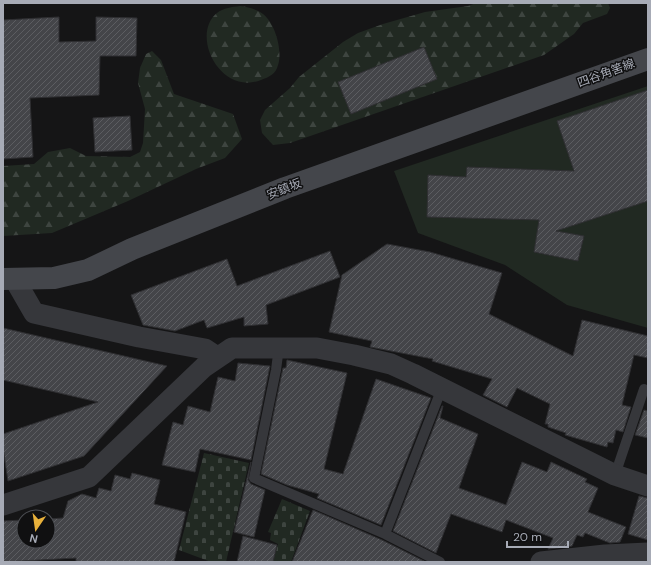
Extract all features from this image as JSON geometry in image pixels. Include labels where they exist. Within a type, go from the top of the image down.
[{"type":"main road","name":"四谷角筈線","points":[[564,88],[648,59]]},
{"type":"main road","name":"安鎮坂","points":[[9,280],[54,278],[88,270],[132,249],[285,188],[564,88]]},
{"type":"street","points":[[9,280],[34,313],[139,337],[206,349],[217,357]]},
{"type":"street","points":[[3,504],[89,478],[217,357],[232,348],[317,348],[391,364],[442,388],[615,476],[648,486]]},
{"type":"street","points":[[541,562],[605,555],[648,553]]},
{"type":"lane","points":[[279,347],[276,370],[254,478],[385,534],[440,562]]},
{"type":"lane","points":[[385,534],[442,388]]},
{"type":"lane","points":[[615,476],[644,389]]},
{"type":"green space","points":[[476,3],[608,3],[610,8],[607,14],[583,23],[574,34],[544,55],[290,143],[273,145],[262,133],[260,120],[265,110],[290,88],[299,77],[343,42],[358,33],[383,24],[425,12],[468,6]]},
{"type":"green space","points":[[240,6],[252,8],[267,18],[274,30],[279,45],[279,59],[276,71],[267,78],[246,83],[233,79],[222,72],[214,61],[208,48],[207,35],[209,23],[219,11]]},
{"type":"green space","points":[[152,51],[161,60],[174,94],[233,114],[242,139],[225,158],[196,169],[128,201],[52,233],[3,236],[3,166],[34,164],[48,152],[70,148],[86,156],[130,157],[140,152],[143,143],[145,109],[138,83],[140,68],[146,54]]},
{"type":"green space","points":[[648,86],[648,328],[567,305],[505,265],[418,233],[394,171]]},
{"type":"green space","points":[[204,453],[249,463],[226,562],[211,562],[179,550]]},
{"type":"green space","points":[[282,499],[310,511],[291,562],[273,562],[278,544],[270,540],[271,533],[268,532]]},
{"type":"building","points":[[59,17],[59,42],[96,41],[96,17],[137,18],[136,56],[100,56],[99,95],[30,98],[33,157],[3,159],[3,20]]},
{"type":"building","points":[[424,47],[437,79],[351,114],[338,82]]},
{"type":"building","points":[[648,90],[648,201],[556,231],[584,236],[578,261],[534,252],[539,220],[427,217],[428,175],[466,177],[467,167],[574,171],[557,121]]},
{"type":"building","points":[[130,116],[132,150],[95,152],[93,118]]},
{"type":"building","points":[[387,244],[430,252],[502,273],[489,314],[573,356],[582,320],[648,336],[648,358],[634,355],[622,405],[631,407],[623,432],[616,430],[613,443],[608,442],[607,447],[565,435],[566,433],[548,427],[548,424],[545,424],[550,404],[517,388],[507,407],[483,395],[492,379],[432,361],[433,359],[370,347],[372,341],[329,332],[342,275]]},
{"type":"building","points":[[330,251],[340,277],[266,305],[268,324],[244,326],[244,317],[207,328],[204,320],[175,331],[143,325],[131,295],[227,259],[237,286]]},
{"type":"building","points":[[3,328],[167,366],[84,456],[8,481],[3,448],[3,434],[98,402],[3,380]]},
{"type":"building","points":[[287,360],[347,373],[324,469],[343,474],[376,379],[431,398],[381,525],[317,498],[319,494],[287,485],[261,474],[283,368],[286,368]]},
{"type":"building","points":[[238,363],[270,366],[251,460],[200,449],[195,472],[162,465],[173,422],[183,425],[188,406],[210,412],[218,377],[235,381]]},
{"type":"building","points":[[442,406],[440,418],[478,434],[459,488],[506,505],[522,462],[547,472],[551,462],[587,479],[585,482],[598,488],[588,512],[626,527],[620,542],[610,543],[585,533],[583,537],[577,535],[572,546],[548,549],[553,538],[506,520],[502,532],[451,514],[436,553],[393,531]]},
{"type":"building","points":[[644,410],[648,411],[648,438],[635,435]]},
{"type":"building","points":[[251,462],[248,480],[251,484],[265,490],[254,537],[234,532]]},
{"type":"building","points":[[132,473],[160,480],[154,504],[186,512],[174,562],[76,562],[76,558],[3,562],[3,521],[16,520],[16,549],[56,549],[56,518],[63,518],[68,501],[82,494],[96,498],[99,488],[111,491],[115,475],[130,479]]},
{"type":"building","points":[[639,496],[648,498],[648,540],[628,534]]},
{"type":"building","points":[[313,510],[382,540],[426,562],[292,562]]},
{"type":"building","points":[[243,536],[277,545],[273,562],[237,562]]}]
